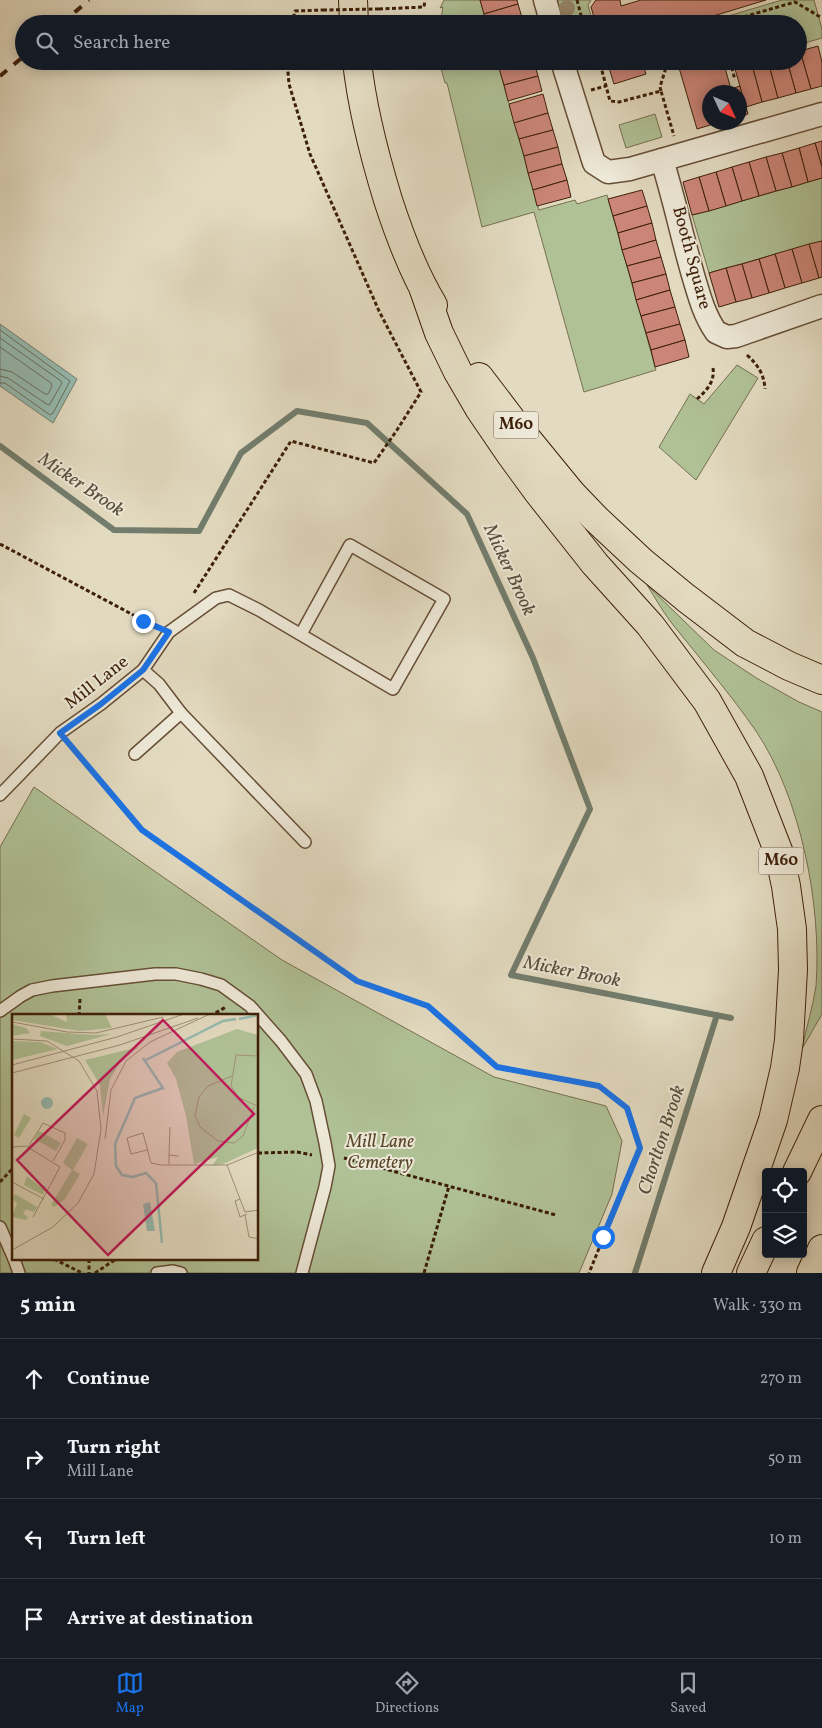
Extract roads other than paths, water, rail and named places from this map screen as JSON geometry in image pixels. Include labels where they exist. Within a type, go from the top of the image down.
[{"type":"highway","points":[[353,0],[354,15]]},
{"type":"highway","name":"M60","points":[[358,70],[367,123],[394,222],[424,290],[439,333],[458,372],[479,408],[538,492],[595,564],[650,625],[708,701],[749,776],[779,853],[792,929],[794,970],[785,1068],[773,1120],[736,1227],[716,1273]]},
{"type":"highway","name":"M60","points":[[424,290],[453,339],[484,383],[572,494],[595,518],[679,592],[745,644],[822,680]]},
{"type":"highway","points":[[800,1168],[822,1120]]},
{"type":"highway","points":[[811,1273],[822,1249]]},
{"type":"highway","points":[[751,1273],[762,1250]]},
{"type":"street","points":[[545,0],[549,15]]},
{"type":"street","points":[[565,70],[594,163],[604,171],[619,171],[662,160],[822,114]]},
{"type":"street","name":"Booth Square","points":[[662,160],[676,203],[680,228],[703,308],[716,332],[727,337],[736,336],[822,306]]},
{"type":"lane","name":"Mill Lane","points":[[0,795],[60,733],[101,704],[143,670],[169,632],[216,598],[229,595],[259,610],[393,690],[444,598],[350,545],[301,634]]},
{"type":"lane","points":[[143,670],[159,684],[181,713],[305,842]]},
{"type":"lane","points":[[136,754],[181,713]]},
{"type":"lane","points":[[0,1011],[32,990],[155,974],[176,974],[221,985],[258,1014]]},
{"type":"lane","points":[[259,1015],[306,1074],[316,1101],[329,1166],[302,1273]]},
{"type":"lane","points":[[0,1227],[12,1254]]},
{"type":"lane","points":[[14,1260],[19,1273]]},
{"type":"lane","points":[[157,1273],[181,1273]]},
{"type":"water","points":[[0,324],[77,379],[53,423],[0,386]]},
{"type":"waterway","name":"Micker Brook","points":[[0,446],[114,530],[199,531],[241,453],[297,411],[367,423],[467,514],[533,658],[590,809],[511,975],[731,1018]]},
{"type":"waterway","name":"Chorlton Brook","points":[[635,1273],[717,1015]]},
{"type":"railway","points":[[72,15],[89,0]]},
{"type":"railway","points":[[0,76],[15,64]]},
{"type":"park label","name":"Mill Lane Cemetery","points":[[380,1152]]}]
